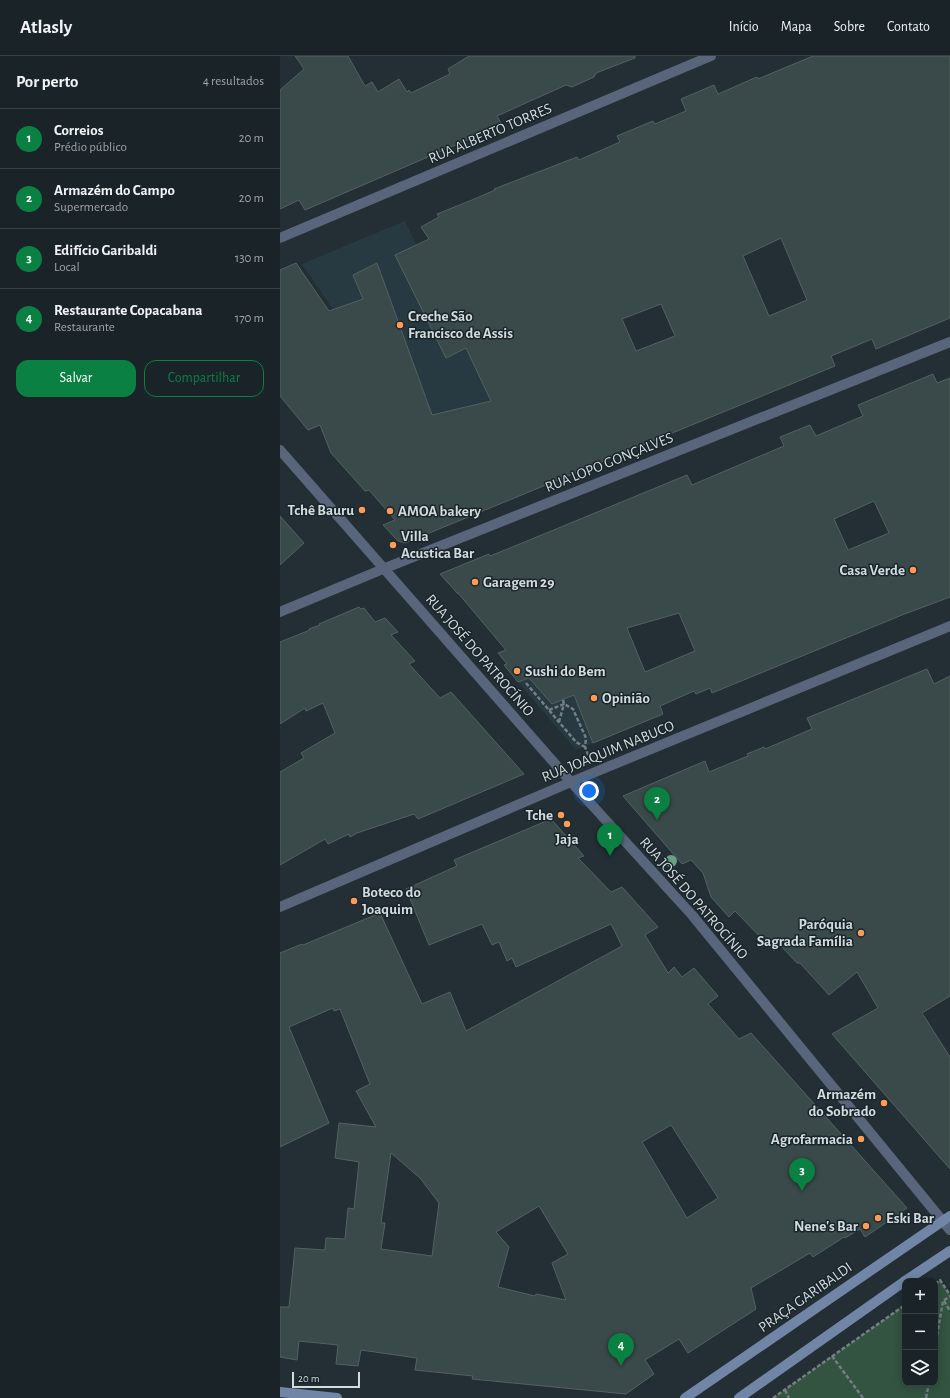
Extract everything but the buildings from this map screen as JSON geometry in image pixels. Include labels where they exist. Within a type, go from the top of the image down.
[{"type":"main road","name":"PRAÇA GARIBALDI","points":[[685,1398],[946,1218]]},
{"type":"main road","points":[[910,1278],[950,1251]]},
{"type":"main road","points":[[739,1398],[902,1283]]},
{"type":"main road","points":[[280,1392],[337,1398]]},
{"type":"street","name":"RUA ALBERTO TORRES","points":[[280,238],[711,56]]},
{"type":"street","name":"RUA LOPO GONÇALVES","points":[[280,612],[383,569],[950,342]]},
{"type":"street","name":"RUA JOSÉ DO PATROCÍNIO","points":[[280,450],[571,782],[692,915],[946,1218],[950,1230]]},
{"type":"street","name":"RUA JOAQUIM NABUCO","points":[[280,908],[571,782],[950,626]]},
{"type":"path","points":[[526,683],[576,742],[584,747],[595,772]]},
{"type":"path","points":[[559,722],[564,704],[563,700]]},
{"type":"path","points":[[564,704],[573,709],[586,738],[584,747]]},
{"type":"path","points":[[549,710],[564,704]]},
{"type":"path","points":[[938,1282],[940,1280],[950,1296],[943,1301],[938,1330]]},
{"type":"path","points":[[943,1301],[950,1311]]},
{"type":"path","points":[[773,1398],[902,1307]]},
{"type":"path","points":[[832,1356],[863,1398]]},
{"type":"path","points":[[926,1398],[928,1386]]},
{"type":"path","points":[[785,1390],[789,1398]]},
{"type":"shaded area","name":"Creche São Francisco de Assis","points":[[405,221],[492,400],[411,423],[302,264]]},
{"type":"shaded area","name":"Opinião","points":[[632,641],[663,714],[576,750],[518,682]]},
{"type":"green space","points":[[940,1280],[950,1295],[950,1398],[773,1398],[902,1307],[902,1386],[938,1386],[938,1282]]},
{"type":"place","name":"Creche São Francisco de Assis","points":[[400,325]]},
{"type":"place","name":"Tchê Bauru","points":[[362,510]]},
{"type":"place","name":"AMOA bakery","points":[[390,511]]},
{"type":"place","name":"Villa Acustica Bar","points":[[393,545]]},
{"type":"place","name":"Casa Verde","points":[[913,570]]},
{"type":"place","name":"Garagem 29","points":[[475,582]]},
{"type":"place","name":"Sushi do Bem","points":[[517,671]]},
{"type":"place","name":"Opinião","points":[[594,698]]},
{"type":"place","name":"Tche","points":[[561,815]]},
{"type":"place","name":"Armazém do Campo","points":[[657,820]]},
{"type":"place","name":"Jaja","points":[[567,824]]},
{"type":"place","name":"Correios","points":[[610,856]]},
{"type":"place","name":"Boteco do Joaquim","points":[[354,901]]},
{"type":"place","name":"Paróquia Sagrada Família","points":[[861,933]]},
{"type":"place","name":"Armazém do Sobrado","points":[[884,1103]]},
{"type":"place","name":"Agrofarmacia","points":[[861,1139]]},
{"type":"place","name":"Edifício Garibaldi","points":[[802,1191]]},
{"type":"place","name":"Eski Bar","points":[[878,1218]]},
{"type":"place","name":"Nene's Bar","points":[[866,1226]]},
{"type":"place","name":"Restaurante Copacabana","points":[[621,1366]]}]
